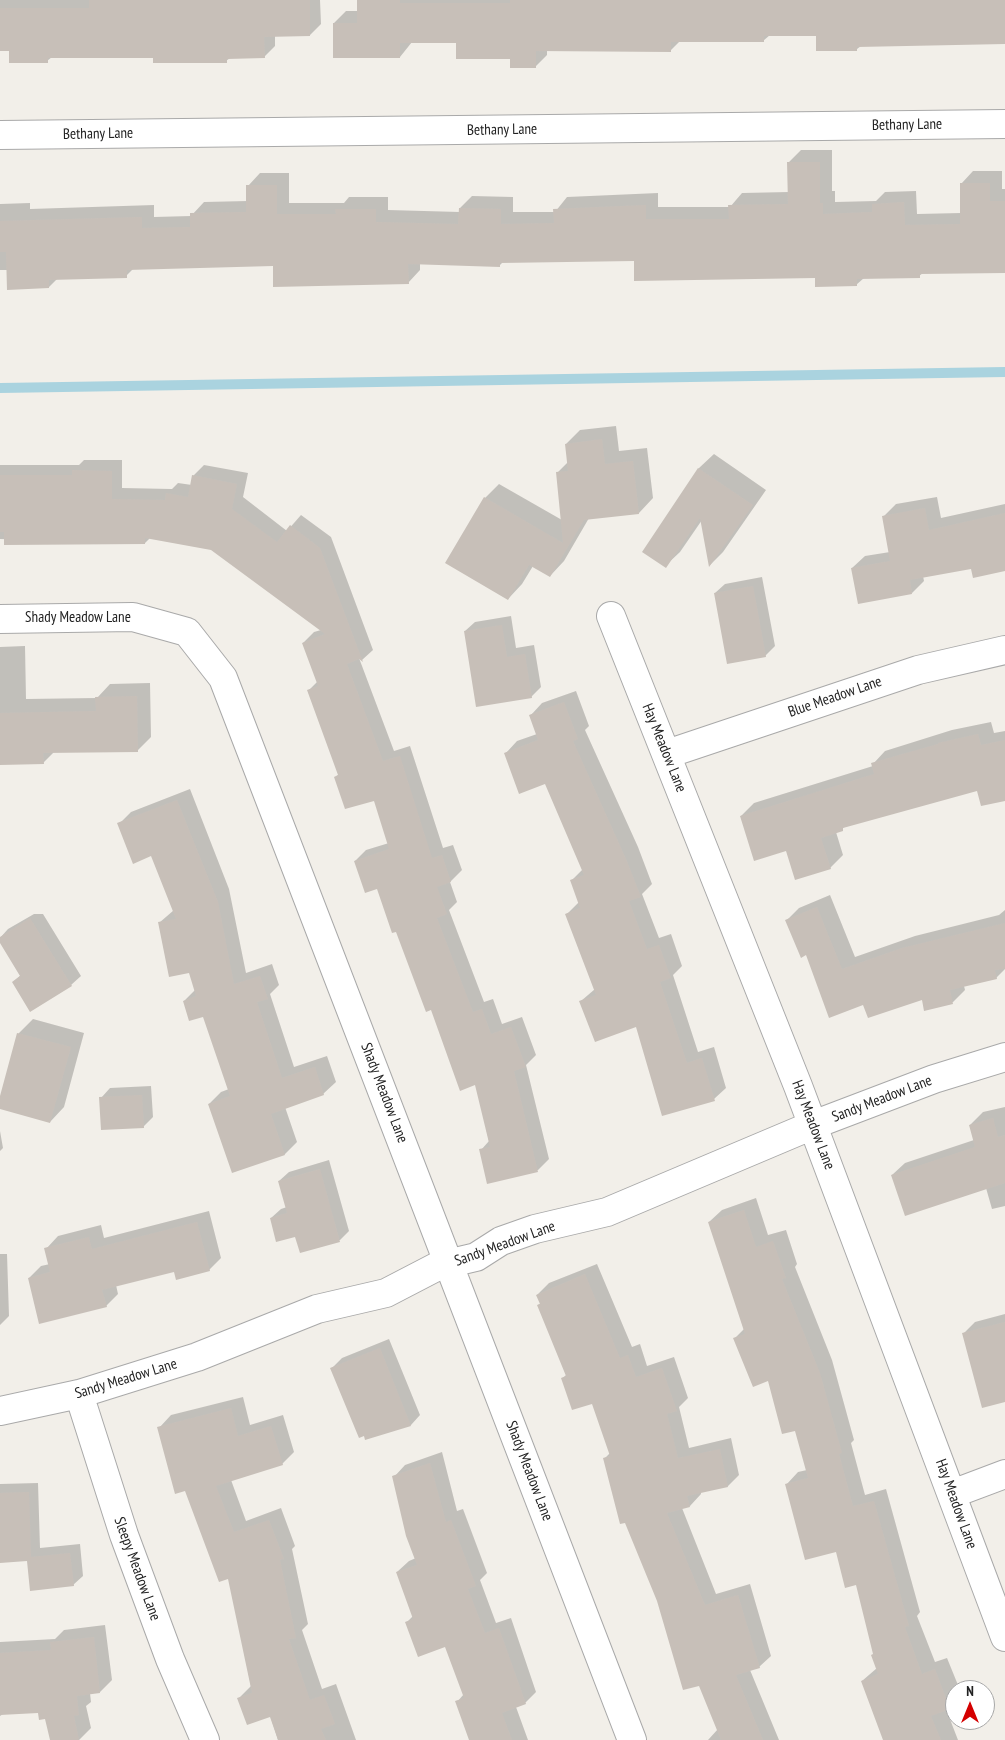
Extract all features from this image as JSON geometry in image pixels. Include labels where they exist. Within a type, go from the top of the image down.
[{"type":"street","name":"Bethany Lane","points":[[0,135],[1005,124]]},
{"type":"street","name":"Hay Meadow Lane","points":[[611,616],[813,1125],[1005,1637]]},
{"type":"street","name":"Shady Meadow Lane","points":[[0,619],[133,617],[187,632],[223,678],[632,1740]]},
{"type":"street","name":"Blue Meadow Lane","points":[[667,754],[918,670],[1005,650]]},
{"type":"street","name":"Sandy Meadow Lane","points":[[0,1411],[80,1394],[197,1357],[317,1309],[386,1293],[438,1266],[476,1257],[502,1242],[535,1230],[607,1212],[813,1125],[934,1079],[1005,1057]]},
{"type":"street","name":"Sleepy Meadow Lane","points":[[80,1394],[124,1535],[170,1659],[205,1740]]},
{"type":"street","points":[[952,1494],[1005,1474]]},
{"type":"building","points":[[89,0],[310,0],[310,36],[264,37],[265,58],[227,59],[227,63],[153,63],[153,58],[48,58],[48,63],[9,63],[9,51],[0,51],[0,8],[89,8]]},
{"type":"building","points":[[357,0],[400,0],[400,3],[510,3],[510,0],[1005,0],[1005,44],[857,47],[857,51],[816,51],[816,36],[764,36],[764,42],[671,42],[671,52],[536,51],[536,68],[510,68],[510,59],[456,59],[456,43],[400,43],[400,58],[333,58],[333,23],[357,23]]},
{"type":"building","points":[[787,162],[820,162],[820,203],[823,203],[823,214],[872,212],[872,204],[904,202],[905,225],[960,224],[960,183],[990,183],[990,201],[1005,201],[1005,273],[920,274],[920,278],[857,279],[857,286],[815,287],[815,278],[634,281],[634,261],[500,263],[500,267],[408,264],[409,284],[273,287],[273,266],[127,270],[127,278],[49,280],[49,288],[7,290],[6,252],[0,252],[0,221],[142,217],[142,228],[190,227],[190,213],[246,212],[246,185],[277,185],[277,214],[336,214],[335,209],[376,209],[376,222],[458,224],[459,208],[501,209],[501,224],[554,223],[553,209],[646,205],[646,219],[729,219],[728,205],[788,204]]},
{"type":"building","points":[[602,439],[605,464],[633,461],[639,514],[584,520],[550,577],[529,565],[508,600],[445,563],[484,497],[563,543],[556,472],[568,471],[565,444]]},
{"type":"building","points":[[698,468],[753,505],[709,567],[700,518],[666,568],[642,552]]},
{"type":"building","points":[[72,470],[112,471],[112,499],[165,500],[166,493],[188,497],[192,475],[237,484],[232,509],[277,542],[290,525],[320,548],[363,662],[359,659],[347,664],[383,761],[400,756],[432,858],[442,855],[451,882],[437,887],[447,914],[437,918],[473,1012],[482,1009],[491,1034],[511,1027],[526,1067],[514,1071],[538,1172],[487,1184],[479,1149],[490,1147],[475,1085],[460,1091],[431,1010],[426,1012],[396,932],[392,933],[377,889],[365,893],[354,861],[389,849],[374,801],[345,809],[334,777],[338,775],[307,690],[318,686],[302,643],[325,634],[211,550],[145,538],[145,544],[4,545],[4,532],[0,532],[0,475],[72,475]]},
{"type":"building","points":[[925,508],[929,530],[1005,513],[1005,571],[973,578],[971,569],[910,580],[912,594],[858,604],[851,568],[890,561],[882,516]]},
{"type":"building","points":[[753,586],[766,657],[727,664],[714,593]]},
{"type":"building","points":[[502,625],[507,657],[525,654],[532,698],[476,707],[464,631]]},
{"type":"building","points":[[137,696],[138,752],[43,753],[44,764],[0,765],[0,713],[96,711],[95,697]]},
{"type":"building","points":[[564,702],[578,739],[573,741],[641,897],[629,901],[647,949],[659,945],[671,978],[660,982],[687,1063],[702,1058],[715,1101],[662,1116],[636,1027],[595,1042],[579,1001],[596,995],[565,914],[580,908],[570,880],[584,875],[545,784],[519,794],[504,753],[538,740],[529,715]]},
{"type":"building","points":[[978,734],[981,745],[1005,740],[1005,801],[981,806],[977,791],[843,828],[843,831],[821,838],[831,869],[795,880],[786,851],[754,861],[740,816],[874,774],[871,763],[938,743]]},
{"type":"building","points":[[177,800],[218,902],[234,984],[260,976],[268,999],[257,1002],[282,1078],[315,1067],[324,1095],[271,1114],[285,1155],[232,1173],[208,1104],[230,1096],[203,1017],[189,1021],[183,1001],[196,996],[189,973],[169,977],[158,922],[176,919],[151,856],[133,864],[117,823]]},
{"type":"building","points":[[817,907],[842,969],[902,948],[1005,923],[1005,969],[995,970],[997,979],[950,990],[953,1004],[924,1011],[922,1000],[868,1018],[863,1005],[829,1018],[806,955],[801,958],[785,920]]},
{"type":"building","points":[[30,918],[72,986],[30,1012],[12,982],[20,976],[0,943],[0,937]]},
{"type":"building","points":[[17,1033],[71,1047],[50,1123],[0,1109],[0,1096]]},
{"type":"building","points":[[142,1095],[144,1128],[101,1130],[99,1097]]},
{"type":"building","points":[[993,1118],[998,1137],[1005,1135],[1005,1183],[905,1216],[891,1175],[975,1147],[969,1125]]},
{"type":"building","points":[[320,1169],[340,1242],[300,1253],[295,1237],[276,1242],[270,1218],[287,1213],[278,1181]]},
{"type":"building","points":[[744,1210],[756,1247],[773,1241],[786,1278],[782,1279],[820,1373],[842,1453],[839,1454],[853,1506],[874,1501],[909,1626],[905,1627],[922,1674],[935,1669],[945,1696],[945,1711],[931,1716],[941,1740],[883,1740],[861,1681],[878,1674],[871,1655],[873,1654],[856,1585],[845,1588],[836,1552],[805,1560],[785,1484],[808,1478],[795,1431],[782,1434],[768,1381],[753,1387],[733,1338],[745,1334],[708,1222]]},
{"type":"building","points":[[197,1222],[210,1271],[176,1280],[174,1272],[102,1290],[107,1307],[39,1324],[28,1278],[50,1272],[44,1248],[89,1237],[92,1249]]},
{"type":"building","points":[[585,1274],[620,1358],[628,1355],[636,1377],[662,1368],[677,1411],[667,1414],[678,1458],[720,1449],[728,1487],[687,1496],[690,1507],[667,1513],[705,1605],[738,1595],[760,1668],[736,1675],[763,1740],[721,1740],[699,1686],[683,1690],[657,1601],[625,1523],[620,1524],[603,1458],[610,1456],[592,1404],[572,1410],[561,1378],[566,1376],[537,1305],[540,1304],[536,1295]]},
{"type":"building","points":[[1005,1322],[1005,1402],[982,1408],[962,1333]]},
{"type":"building","points":[[380,1348],[411,1426],[365,1440],[364,1436],[359,1438],[330,1368]]},
{"type":"building","points":[[231,1408],[238,1436],[271,1426],[283,1465],[216,1486],[234,1532],[269,1520],[284,1559],[280,1560],[296,1638],[289,1639],[310,1700],[324,1695],[335,1724],[321,1729],[326,1740],[278,1740],[270,1717],[247,1725],[237,1698],[252,1693],[228,1579],[219,1582],[185,1491],[175,1494],[157,1427]]},
{"type":"building","points":[[430,1463],[446,1522],[451,1520],[476,1586],[468,1589],[485,1633],[499,1628],[526,1704],[502,1713],[512,1740],[469,1740],[455,1701],[464,1698],[445,1647],[418,1657],[405,1622],[413,1619],[396,1572],[417,1565],[406,1536],[392,1476]]},
{"type":"building","points":[[29,1492],[31,1557],[70,1553],[74,1586],[30,1591],[27,1561],[0,1563],[0,1493]]},
{"type":"building","points":[[94,1637],[100,1693],[77,1696],[79,1715],[74,1716],[79,1740],[50,1740],[45,1719],[39,1720],[38,1713],[0,1715],[0,1653],[51,1650],[50,1642]]},
{"type":"waterway","points":[[0,388],[1005,372]]}]
